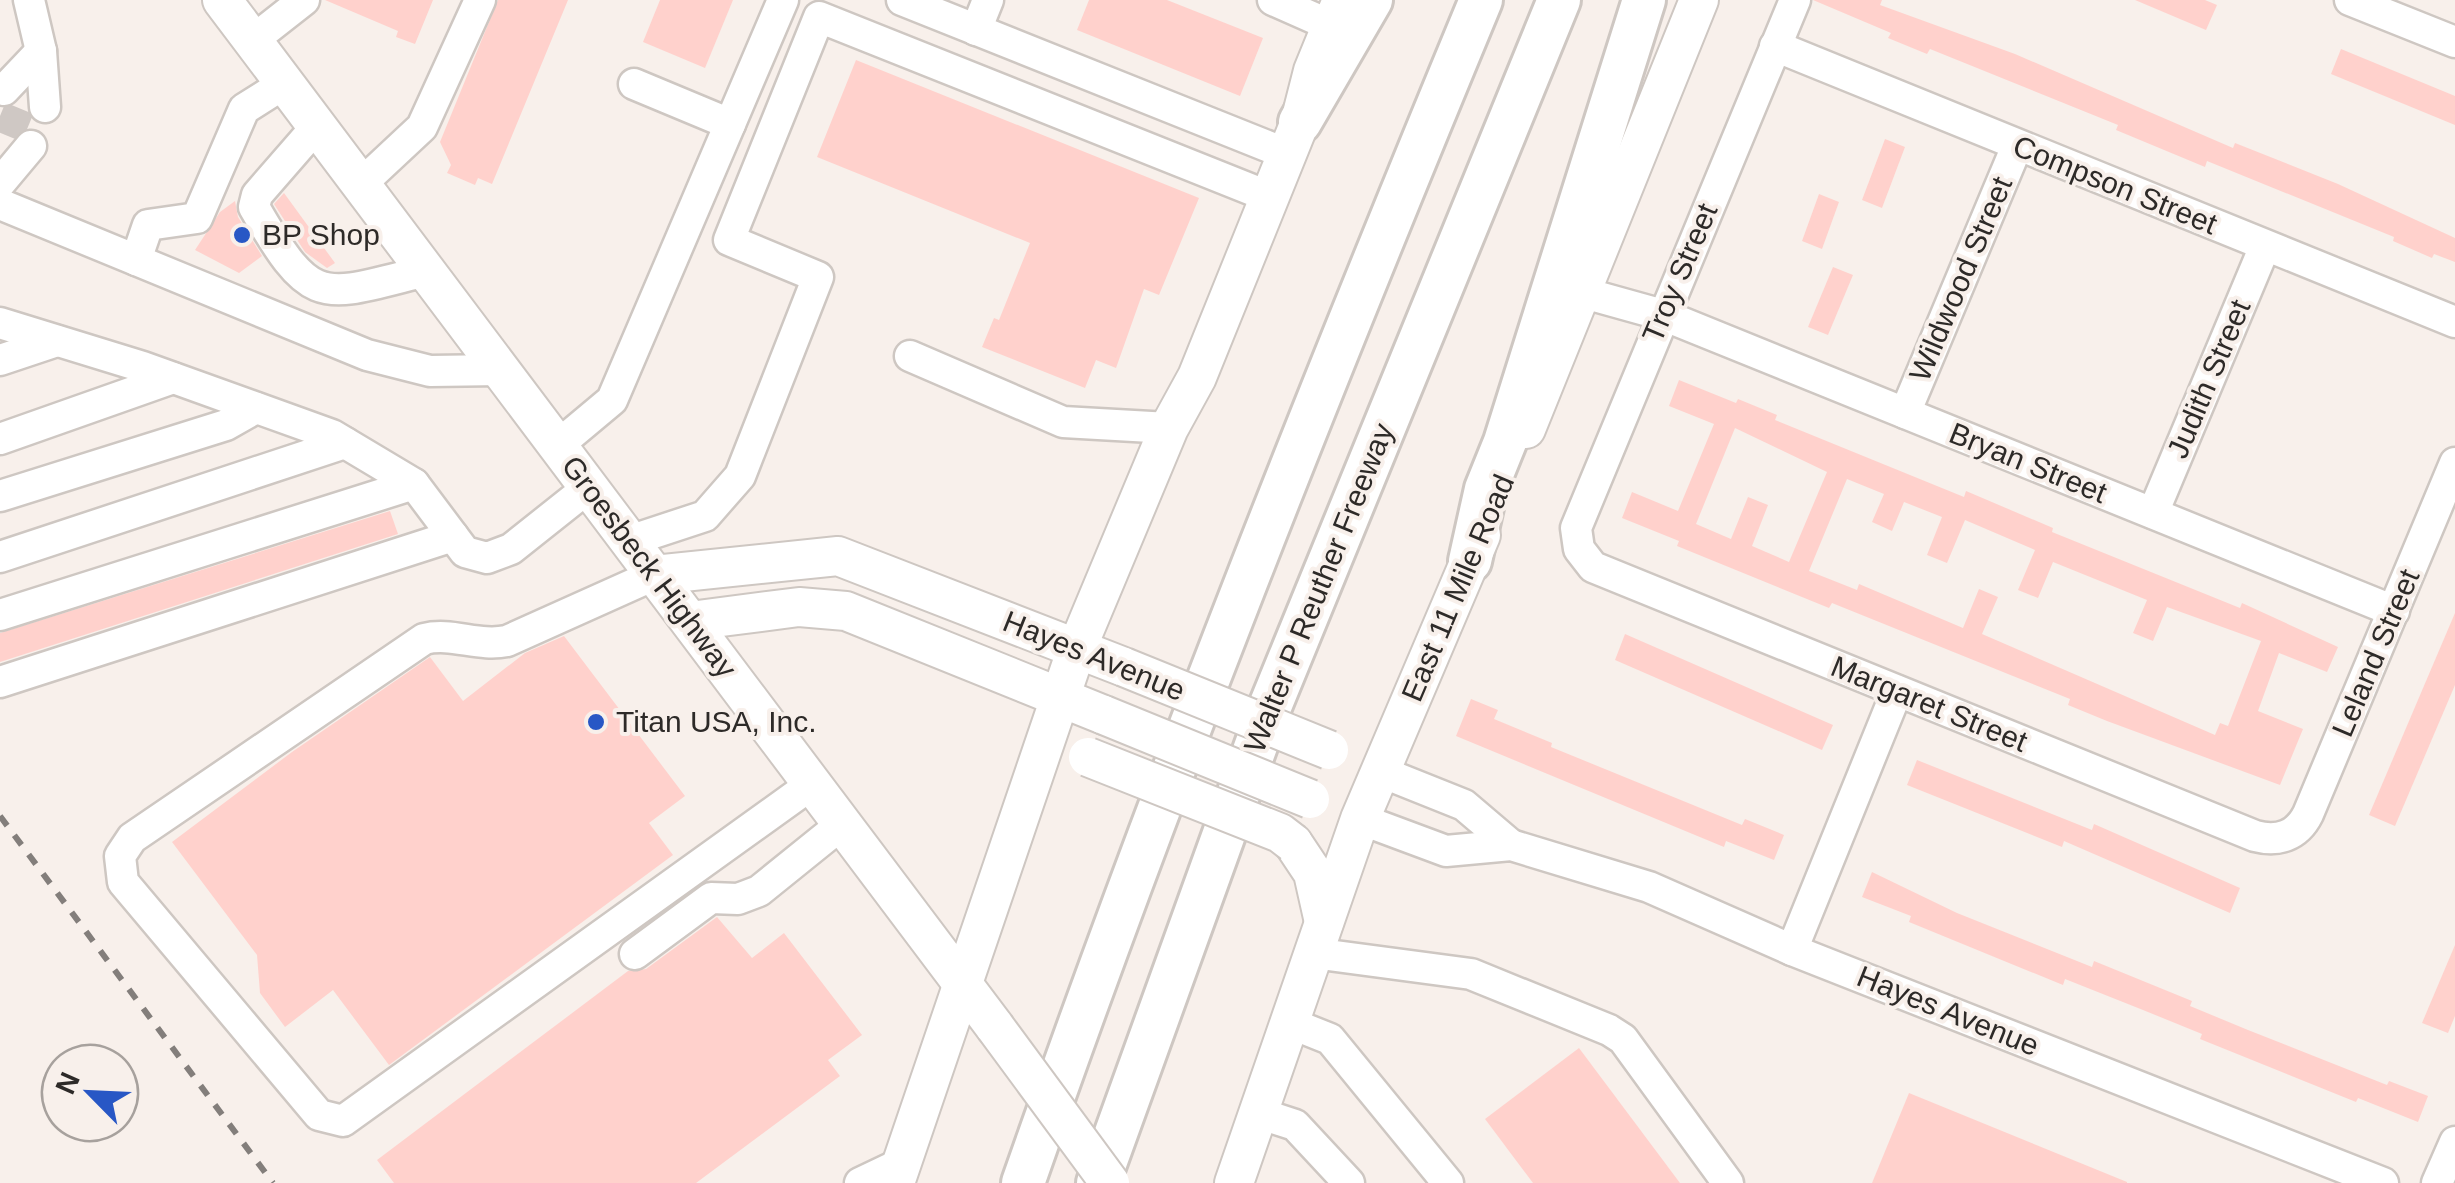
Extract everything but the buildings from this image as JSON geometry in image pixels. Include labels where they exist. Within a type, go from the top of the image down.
[{"type":"highway","points":[[1294,138],[1371,0]]},
{"type":"highway","points":[[1024,1183],[1136,861],[1310,413],[1482,0]]},
{"type":"highway","name":"Walter P Reuther Freeway","points":[[1098,1183],[1271,704],[1559,0]]},
{"type":"highway","points":[[1470,561],[1486,489],[1644,0]]},
{"type":"main road","name":"Groesbeck Highway","points":[[222,0],[1110,1183]]},
{"type":"main road","name":"East 11 Mile Road","points":[[1234,1183],[1378,771],[1584,293],[1699,0]]},
{"type":"main road","points":[[899,1173],[1076,648],[1169,428],[1197,376],[1294,138],[1313,71],[1337,13]]},
{"type":"main road","name":"Hayes Avenue","points":[[654,574],[838,556],[1378,771]]},
{"type":"main road","name":"Hayes Avenue","points":[[690,622],[799,607],[846,611],[1360,819]]},
{"type":"main road","points":[[1030,779],[1062,762],[1088,758],[1280,833],[1293,844],[1313,873],[1319,937]]},
{"type":"street","points":[[29,0],[41,51],[24,98],[41,51]]},
{"type":"street","points":[[252,40],[304,0]]},
{"type":"street","points":[[361,184],[422,127],[480,0]]},
{"type":"street","points":[[557,446],[612,400],[784,0]]},
{"type":"street","points":[[902,0],[976,30],[1294,138]]},
{"type":"street","points":[[976,30],[988,0]]},
{"type":"street","points":[[1273,0],[1337,13]]},
{"type":"street","name":"Troy Street","points":[[1579,549],[1580,518],[1795,0]]},
{"type":"street","points":[[2350,0],[2455,42]]},
{"type":"street","points":[[629,541],[705,516],[740,476],[818,277],[729,240],[819,17],[1270,197]]},
{"type":"street","name":"Compson Street","points":[[1775,46],[2455,322]]},
{"type":"street","points":[[136,260],[148,225],[197,218],[244,109],[285,83]]},
{"type":"street","points":[[634,84],[730,124]]},
{"type":"street","points":[[318,126],[257,195],[254,208],[270,234],[313,288],[330,292],[426,272]]},
{"type":"street","name":"Wildwood Street","points":[[1905,413],[2017,146]]},
{"type":"street","points":[[0,183],[13,148]]},
{"type":"street","points":[[0,204],[367,355],[430,371],[501,370]]},
{"type":"street","name":"Judith Street","points":[[2152,513],[2265,246]]},
{"type":"street","name":"Bryan Street","points":[[1584,293],[1662,315],[2394,611]]},
{"type":"street","points":[[0,323],[173,378],[344,443],[414,484],[464,552],[488,558],[512,549],[588,488]]},
{"type":"street","points":[[0,360],[58,341]]},
{"type":"street","points":[[910,356],[1064,422],[1169,428]]},
{"type":"street","points":[[0,439],[173,378]]},
{"type":"street","points":[[0,496],[226,425],[256,408]]},
{"type":"street","points":[[0,557],[344,443]]},
{"type":"street","name":"Leland Street","points":[[2289,836],[2308,814],[2455,463]]},
{"type":"street","points":[[0,614],[414,484]]},
{"type":"street","points":[[0,682],[452,536]]},
{"type":"street","name":"Margaret Street","points":[[1579,549],[1585,560],[1602,572],[2255,836],[2289,836]]},
{"type":"street","points":[[654,574],[507,641],[490,644],[440,635],[424,639],[132,838],[120,856],[123,882],[320,1115],[343,1122],[812,784]]},
{"type":"street","points":[[1792,950],[1897,691]]},
{"type":"street","name":"Hayes Avenue","points":[[1378,771],[1464,805],[1511,845]]},
{"type":"street","name":"Hayes Avenue","points":[[1360,819],[1446,852],[1511,845],[1648,887],[1792,950],[2383,1183]]},
{"type":"street","points":[[635,954],[711,898],[738,899],[759,891],[842,824]]},
{"type":"street","points":[[1319,937],[1471,974],[1609,1030],[1623,1040],[1728,1183]]},
{"type":"street","points":[[1290,1023],[1330,1039],[1448,1183]]},
{"type":"street","points":[[1258,1114],[1295,1125],[1339,1179]]},
{"type":"street","points":[[2437,1183],[2455,1142]]},
{"type":"street","points":[[860,1183],[899,1173]]},
{"type":"tunnel","points":[[8,136],[24,97]]},
{"type":"railway","points":[[0,816],[273,1183]]},
{"type":"place","name":"BP Shop","points":[[242,235]]},
{"type":"place","name":"Titan USA, Inc.","points":[[596,722]]}]
